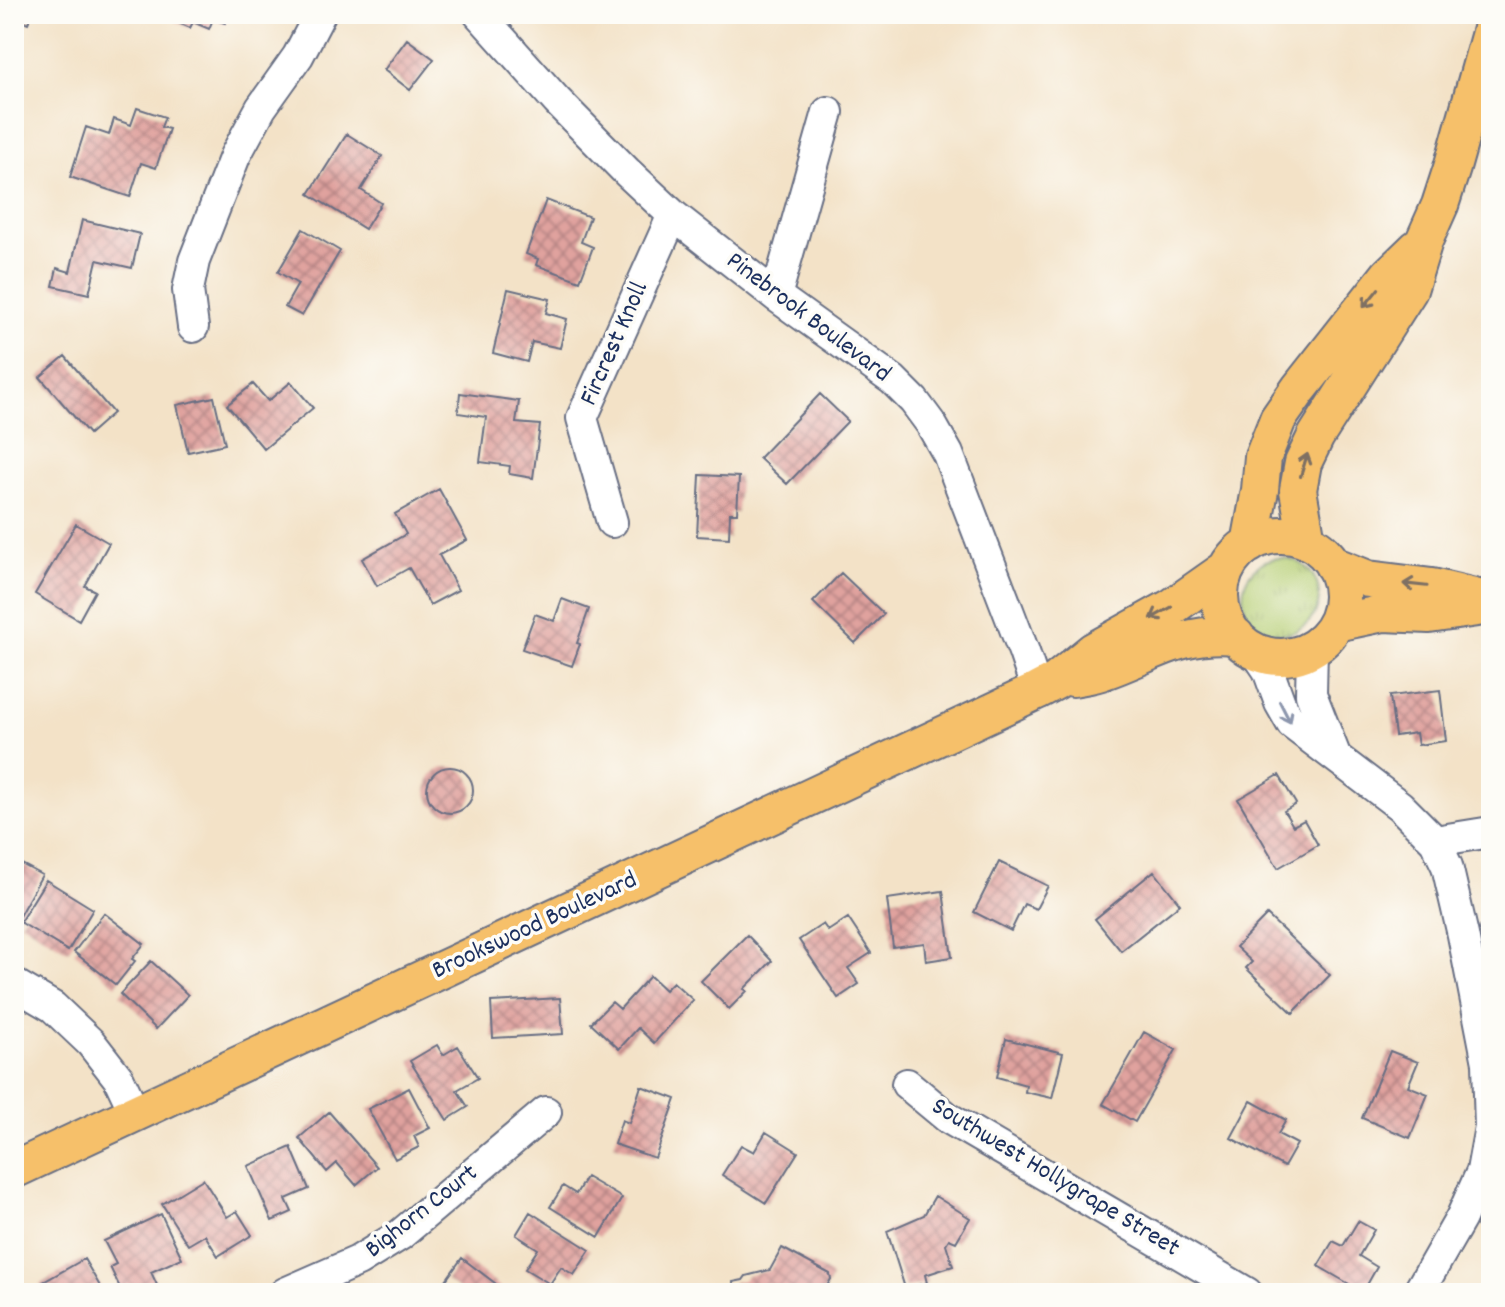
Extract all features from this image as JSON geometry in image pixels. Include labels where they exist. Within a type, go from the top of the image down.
[{"type":"main road","points":[[1324,635],[1340,611],[1341,588],[1320,553],[1298,490],[1303,463],[1316,436],[1409,290],[1452,168],[1491,29]]},
{"type":"main road","points":[[1424,241],[1389,275],[1278,419],[1263,457],[1260,490],[1238,557],[1220,592],[1221,604],[1228,627],[1245,644],[1277,657],[1289,656],[1324,635],[1384,613],[1429,615],[1491,604]]},
{"type":"main road","points":[[1238,557],[1260,539],[1284,535],[1368,579],[1432,587],[1491,604]]},
{"type":"main road","name":"Brookswood Boulevard","points":[[1046,686],[1093,651],[1172,607],[1238,557]]},
{"type":"main road","name":"Brookswood Boulevard","points":[[14,1170],[1046,686],[1102,672],[1186,639],[1215,634],[1245,644]]},
{"type":"street","points":[[193,327],[188,290],[194,261],[235,156],[261,108],[298,56],[320,14]]},
{"type":"street","name":"Pinebrook Boulevard","points":[[479,14],[557,101],[673,215],[776,296],[893,380],[914,401],[948,454],[1024,652],[1046,686]]},
{"type":"street","points":[[776,296],[828,112]]},
{"type":"street","name":"Fircrest Knoll","points":[[612,522],[582,418],[673,215]]},
{"type":"street","points":[[1324,635],[1311,694],[1336,757]]},
{"type":"street","points":[[1245,644],[1268,670],[1280,703],[1292,724],[1400,806],[1435,841],[1447,866],[1488,1063],[1490,1127],[1482,1171],[1461,1218],[1418,1293]]},
{"type":"street","points":[[1435,841],[1491,832]]},
{"type":"street","points":[[14,984],[53,1007],[91,1043],[119,1079],[135,1113]]},
{"type":"street","name":"Southwest Hollygrape Street","points":[[907,1084],[948,1118],[1247,1293]]},
{"type":"street","name":"Bighorn Court","points":[[288,1292],[358,1261],[400,1235],[546,1112]]},
{"type":"green space","points":[[1281,558],[1295,561],[1308,569],[1316,582],[1319,596],[1316,610],[1308,623],[1295,631],[1281,634],[1267,631],[1254,623],[1246,610],[1243,596],[1246,582],[1254,569],[1267,561]]},
{"type":"building","points":[[14,14],[32,14],[28,23],[14,17]]},
{"type":"building","points":[[177,14],[229,14],[225,23],[213,19],[209,29],[193,22],[190,28],[174,21]]},
{"type":"building","points":[[407,39],[434,59],[410,90],[384,70]]},
{"type":"building","points":[[137,108],[165,117],[161,127],[169,129],[156,168],[141,163],[130,197],[70,177],[86,127],[109,135],[114,119],[131,125]]},
{"type":"building","points":[[347,134],[382,156],[361,190],[381,203],[365,229],[309,194]]},
{"type":"building","points":[[546,200],[590,217],[581,242],[593,247],[580,281],[536,265],[538,259],[526,254]]},
{"type":"building","points":[[82,220],[140,234],[132,268],[97,260],[89,294],[53,286],[57,268],[70,272]]},
{"type":"building","points":[[303,229],[340,251],[302,316],[285,307],[298,284],[278,272]]},
{"type":"building","points":[[508,289],[550,299],[546,313],[567,319],[560,348],[532,342],[527,362],[493,353]]},
{"type":"building","points":[[65,356],[113,413],[89,434],[40,377]]},
{"type":"building","points":[[291,382],[313,408],[264,449],[227,405],[253,384],[268,401]]},
{"type":"building","points":[[460,393],[519,401],[516,423],[540,425],[533,478],[509,474],[510,466],[480,462],[486,417],[458,413]]},
{"type":"building","points":[[820,394],[848,421],[787,484],[759,458]]},
{"type":"building","points":[[214,397],[225,444],[188,452],[177,405]]},
{"type":"building","points":[[700,475],[739,477],[737,513],[730,513],[729,538],[697,536]]},
{"type":"building","points":[[439,489],[467,540],[439,555],[458,590],[430,605],[409,568],[377,586],[362,559],[406,534],[395,514]]},
{"type":"building","points":[[76,524],[109,543],[85,586],[95,591],[79,620],[35,594]]},
{"type":"building","points":[[841,573],[884,614],[855,643],[813,602]]},
{"type":"building","points":[[562,599],[589,609],[572,666],[522,649],[535,614],[554,621]]},
{"type":"building","points":[[1440,690],[1446,741],[1418,745],[1416,733],[1395,736],[1390,696]]},
{"type":"building","points":[[450,767],[466,774],[473,790],[466,806],[450,813],[434,806],[427,790],[434,774]]},
{"type":"building","points":[[1279,775],[1296,804],[1284,811],[1293,826],[1304,820],[1318,845],[1278,868],[1238,799]]},
{"type":"building","points":[[14,860],[42,875],[14,925]]},
{"type":"building","points":[[999,862],[1048,886],[1036,909],[1024,904],[1011,931],[974,912]]},
{"type":"building","points":[[1154,871],[1180,904],[1121,951],[1095,919]]},
{"type":"building","points":[[46,880],[93,909],[68,951],[20,922]]},
{"type":"building","points":[[943,891],[952,957],[926,961],[924,943],[893,947],[887,899]]},
{"type":"building","points":[[104,913],[144,944],[116,985],[74,952]]},
{"type":"building","points":[[1267,915],[1330,975],[1293,1013],[1246,968],[1252,962],[1236,947]]},
{"type":"building","points":[[848,918],[871,953],[848,968],[859,984],[838,998],[799,940],[823,924],[828,931]]},
{"type":"building","points":[[747,935],[772,961],[729,1009],[701,981]]},
{"type":"building","points":[[151,961],[188,995],[156,1029],[120,994]]},
{"type":"building","points":[[650,976],[665,990],[673,982],[693,1000],[654,1043],[638,1028],[619,1049],[591,1023],[612,1002],[620,1009]]},
{"type":"building","points":[[560,998],[563,1034],[493,1038],[491,1002]]},
{"type":"building","points":[[1144,1032],[1176,1050],[1135,1122],[1103,1104]]},
{"type":"building","points":[[1006,1039],[1063,1053],[1052,1098],[1025,1092],[1026,1085],[997,1077]]},
{"type":"building","points":[[437,1045],[443,1055],[458,1046],[478,1078],[457,1090],[468,1107],[447,1120],[410,1061]]},
{"type":"building","points":[[1390,1051],[1418,1062],[1408,1086],[1428,1094],[1410,1138],[1362,1118]]},
{"type":"building","points":[[641,1086],[676,1099],[655,1158],[614,1144],[622,1120],[629,1123]]},
{"type":"building","points":[[409,1088],[430,1128],[414,1136],[419,1147],[395,1159],[368,1109]]},
{"type":"building","points":[[1251,1101],[1286,1120],[1278,1134],[1297,1144],[1284,1167],[1231,1138]]},
{"type":"building","points":[[329,1112],[377,1167],[356,1185],[337,1163],[327,1172],[299,1138]]},
{"type":"building","points":[[766,1132],[798,1152],[766,1203],[722,1175],[741,1145],[754,1152]]},
{"type":"building","points":[[291,1147],[309,1189],[286,1199],[292,1212],[272,1221],[248,1166]]},
{"type":"building","points":[[586,1177],[622,1198],[599,1237],[550,1207],[563,1186],[576,1194]]},
{"type":"building","points":[[203,1179],[227,1217],[237,1211],[252,1235],[218,1256],[205,1235],[188,1245],[162,1204]]},
{"type":"building","points":[[935,1196],[970,1218],[956,1242],[949,1239],[946,1244],[953,1266],[925,1275],[927,1283],[905,1288],[887,1231],[924,1215]]},
{"type":"building","points":[[530,1212],[590,1250],[574,1275],[561,1267],[550,1284],[525,1269],[538,1249],[516,1235]]},
{"type":"building","points":[[161,1214],[182,1258],[151,1272],[157,1285],[139,1293],[129,1293],[128,1289],[122,1292],[110,1267],[116,1264],[104,1241]]},
{"type":"building","points":[[1358,1221],[1374,1230],[1359,1256],[1377,1267],[1363,1292],[1318,1266],[1333,1241],[1343,1246]]},
{"type":"building","points":[[782,1248],[830,1274],[831,1279],[823,1293],[734,1293],[733,1282],[770,1270]]},
{"type":"building","points":[[462,1258],[504,1290],[502,1293],[456,1293],[459,1290],[446,1280]]},
{"type":"building","points":[[84,1259],[104,1293],[45,1293],[40,1284]]}]
